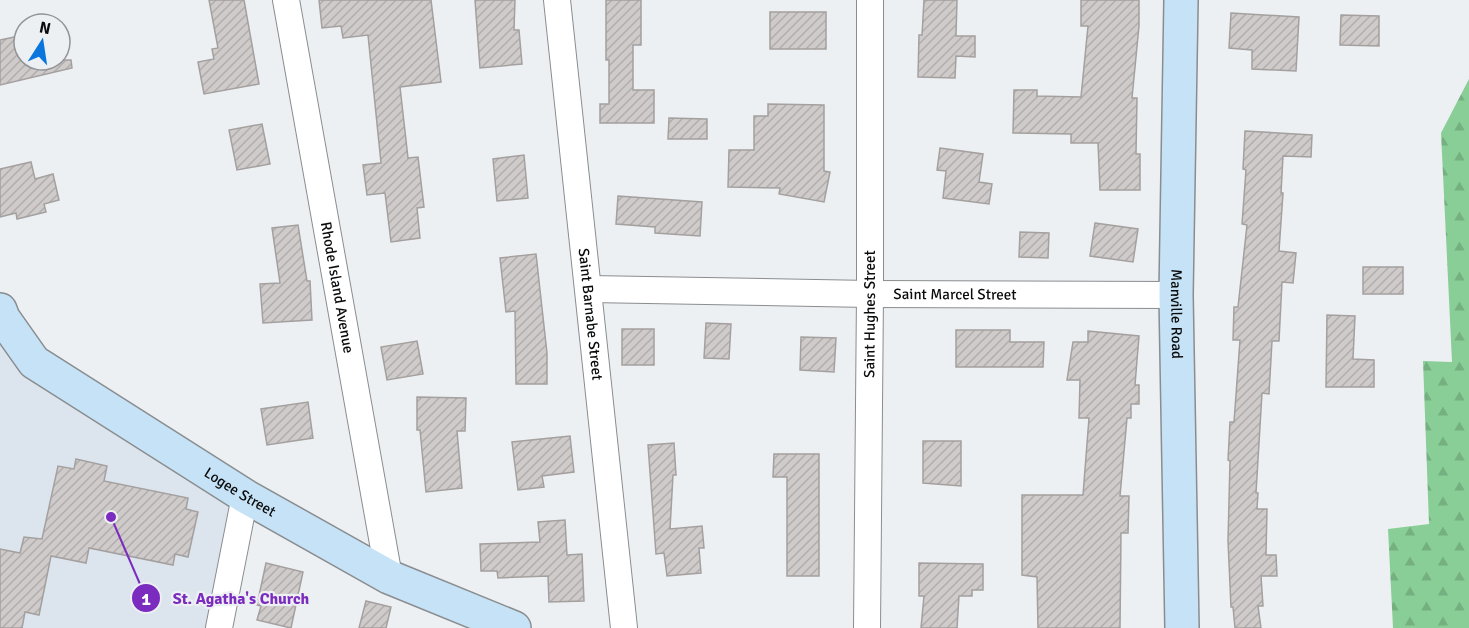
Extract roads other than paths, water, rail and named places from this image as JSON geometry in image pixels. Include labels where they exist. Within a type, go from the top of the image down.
[{"type":"main road","name":"Manville Road","points":[[1181,0],[1176,295],[1182,628]]},
{"type":"main road","name":"Logee Street","points":[[1,320],[34,362],[245,496],[389,577],[508,627]]},
{"type":"street","name":"Rhode Island Avenue","points":[[286,0],[389,577]]},
{"type":"street","name":"Saint Barnabe Street","points":[[557,0],[624,628]]},
{"type":"street","name":"Saint Hughes Street","points":[[867,628],[870,0]]},
{"type":"street","name":"Saint Marcel Street","points":[[589,289],[870,294],[1176,295]]},
{"type":"street","points":[[219,628],[245,496]]},
{"type":"place","name":"St. Agatha's Church","points":[[111,517]]}]
